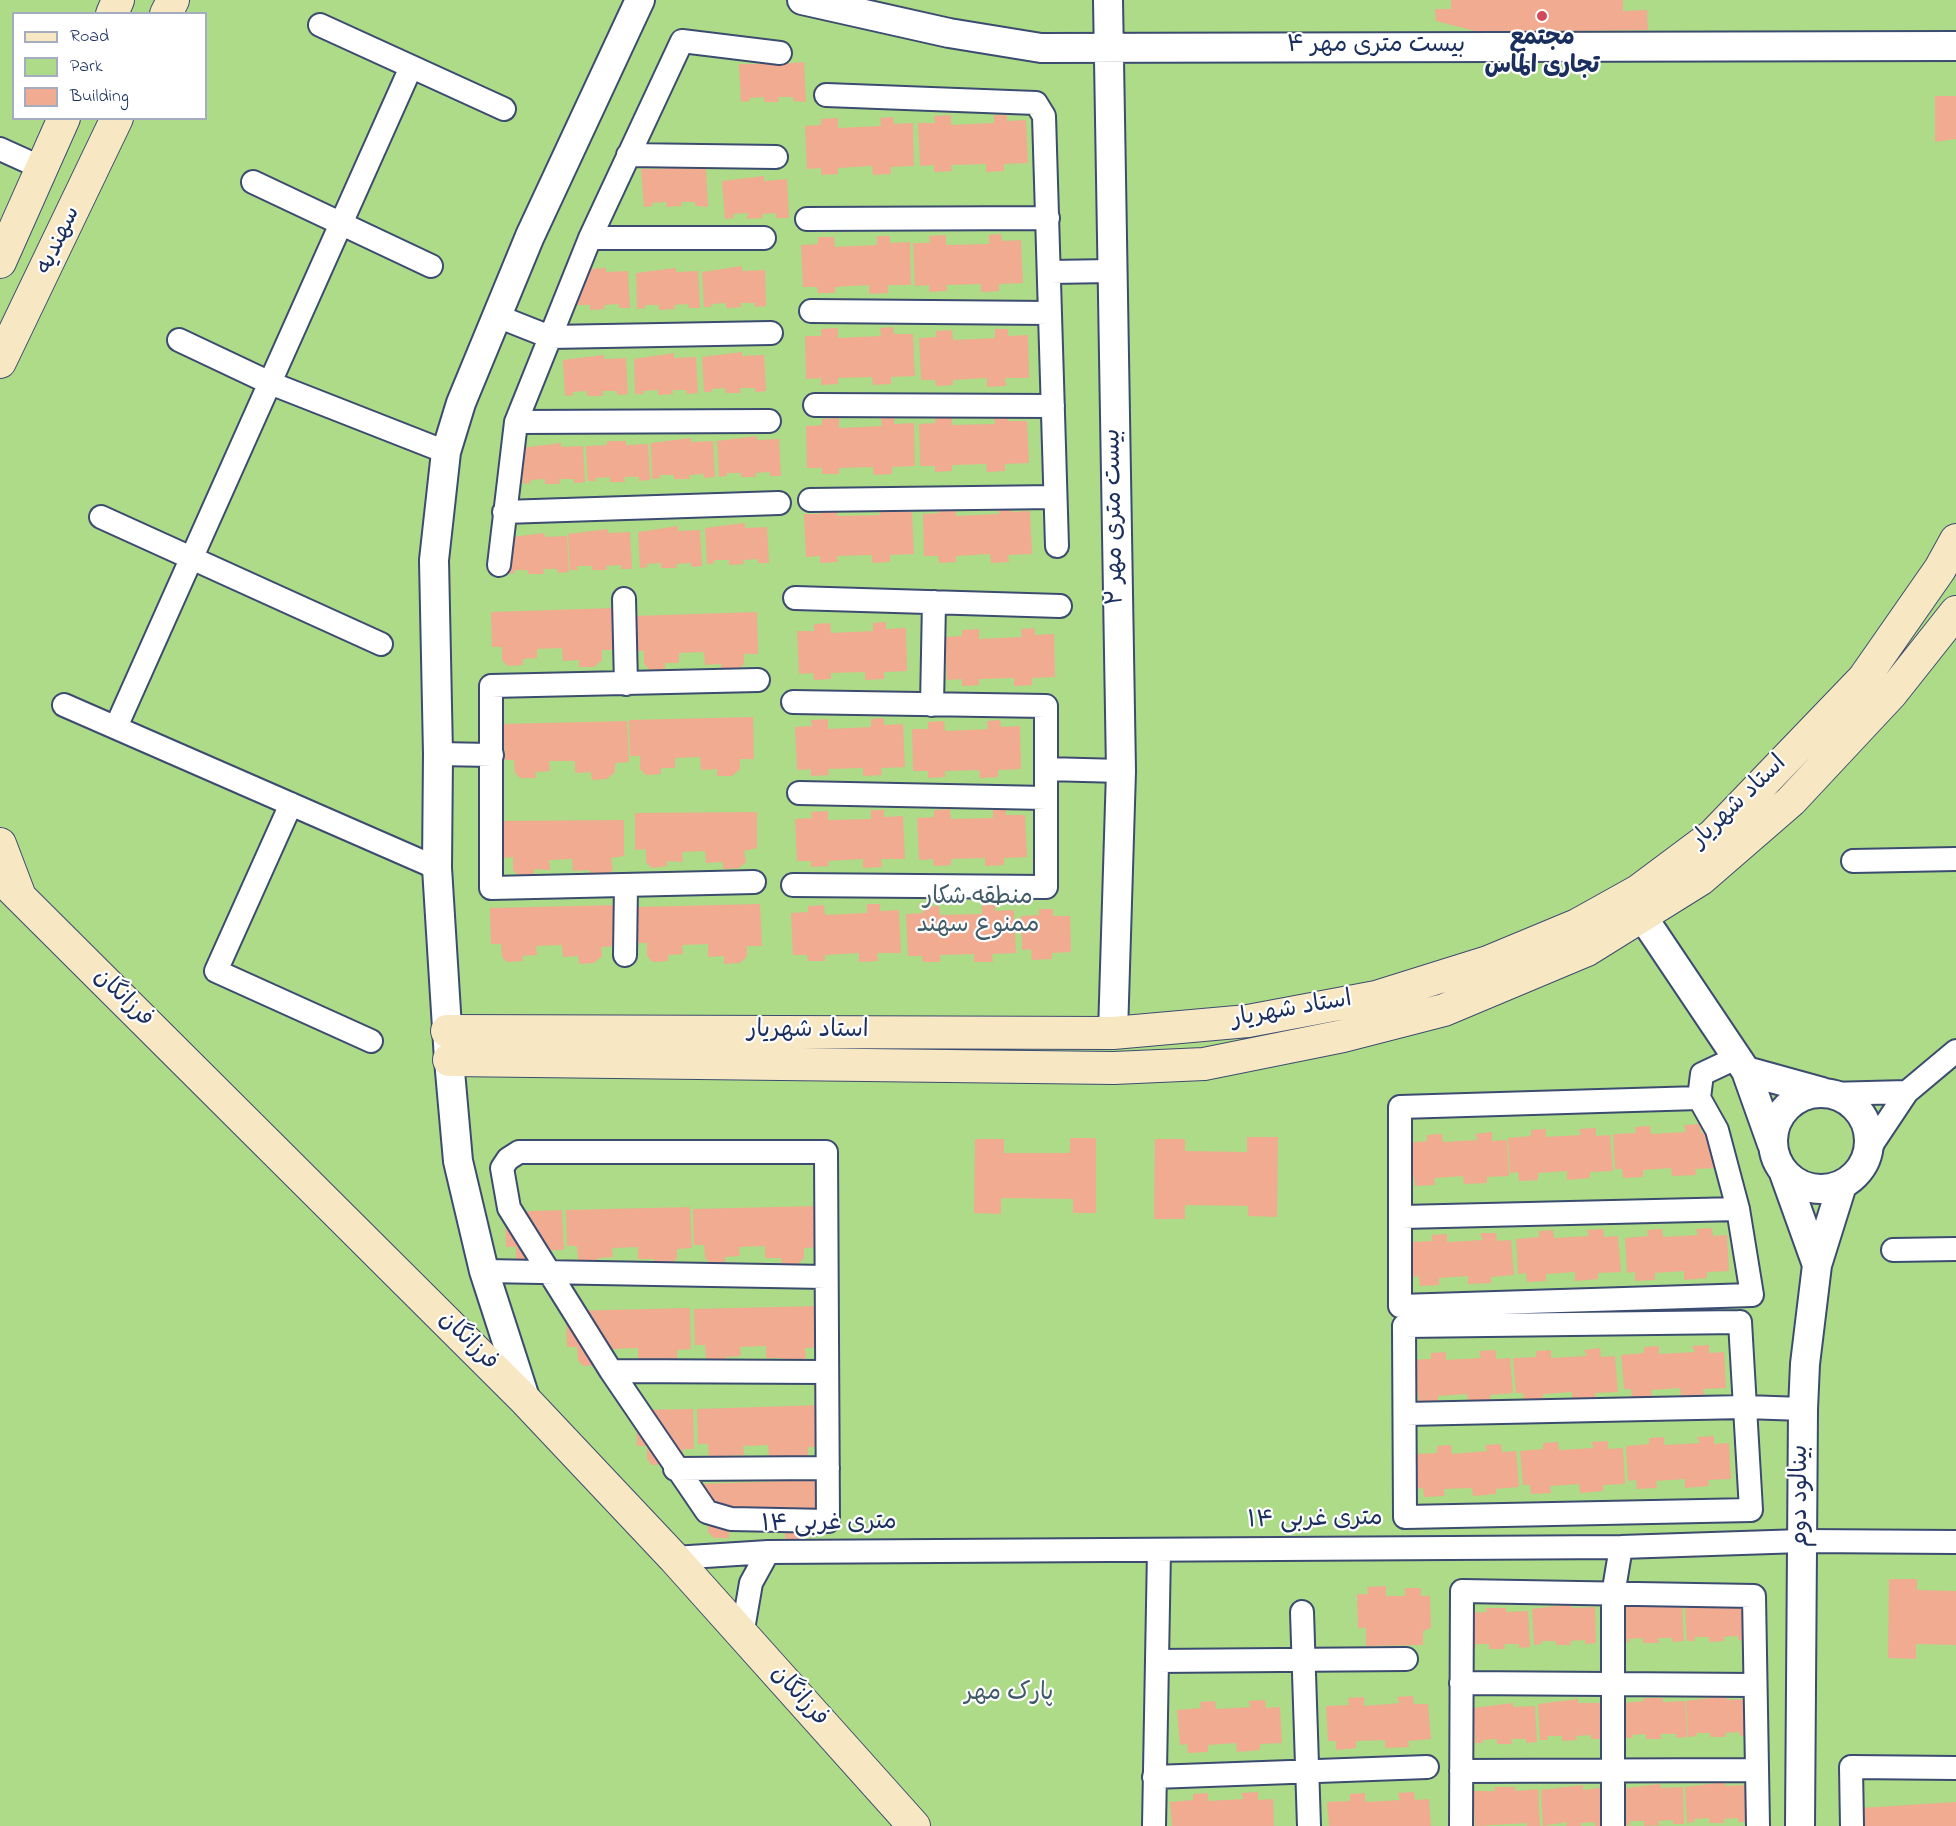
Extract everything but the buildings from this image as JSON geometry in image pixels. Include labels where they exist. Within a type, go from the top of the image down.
[{"type":"main road","name":"سهندیه","points":[[0,262],[63,120]]},
{"type":"main road","name":"سهندیه","points":[[0,362],[116,120]]},
{"type":"main road","name":"استاد شهریار","points":[[448,1045],[1113,1033],[1248,1021],[1376,997],[1488,962],[1577,926],[1638,891],[1713,835],[1864,678],[1940,570],[1956,540]]},
{"type":"main road","name":"استاد شهریار","points":[[448,1045],[1114,1068],[1204,1064],[1343,1036],[1444,1010],[1587,950],[1701,879],[1791,801],[1891,694],[1956,612]]},
{"type":"main road","points":[[0,844],[21,900]]},
{"type":"main road","name":"فرزانگان","points":[[0,877],[526,1401],[675,1558],[914,1826]]},
{"type":"main road","points":[[1113,1033],[1114,1068]]},
{"type":"street","points":[[526,1401],[484,1271],[458,1161],[437,868],[438,754],[434,560],[446,452],[461,403],[539,215],[640,0]]},
{"type":"street","name":"بیست متری مهر ۴","points":[[802,0],[949,33],[1041,48],[1956,46]]},
{"type":"street","name":"بیست متری مهر ۲","points":[[1107,0],[1121,771],[1113,1033]]},
{"type":"street","points":[[320,25],[504,109]]},
{"type":"street","points":[[499,565],[516,422],[590,238],[682,41],[780,53]]},
{"type":"street","points":[[116,727],[411,67]]},
{"type":"street","points":[[826,95],[1036,103],[1044,116],[1057,546]]},
{"type":"street","points":[[0,149],[42,168]]},
{"type":"street","points":[[628,155],[776,157]]},
{"type":"street","points":[[253,182],[432,266]]},
{"type":"street","points":[[807,219],[1048,218]]},
{"type":"street","points":[[590,238],[764,238]]},
{"type":"street","points":[[1050,272],[1112,271]]},
{"type":"street","points":[[811,311],[1050,313]]},
{"type":"street","points":[[497,316],[550,337],[771,333]]},
{"type":"street","points":[[179,340],[270,383],[446,452]]},
{"type":"street","points":[[815,405],[1053,406]]},
{"type":"street","points":[[516,422],[769,421]]},
{"type":"street","points":[[810,500],[1055,497]]},
{"type":"street","points":[[504,512],[779,503]]},
{"type":"street","points":[[101,517],[381,644]]},
{"type":"street","points":[[795,598],[1060,606]]},
{"type":"street","points":[[624,599],[626,684]]},
{"type":"street","points":[[932,705],[934,602]]},
{"type":"street","points":[[754,882],[491,888],[492,686],[758,680]]},
{"type":"street","points":[[793,702],[1046,706],[1046,887],[793,885]]},
{"type":"street","points":[[64,705],[437,868]]},
{"type":"street","points":[[438,754],[492,754]]},
{"type":"street","points":[[1046,769],[1121,771]]},
{"type":"street","points":[[799,793],[1046,798]]},
{"type":"street","points":[[291,804],[216,971],[371,1041]]},
{"type":"street","points":[[1853,861],[1956,859]]},
{"type":"street","points":[[625,956],[626,885]]},
{"type":"street","points":[[1642,916],[1741,1064],[1776,1160],[1784,1173],[1796,1183],[1811,1189],[1827,1190],[1842,1185],[1855,1176],[1864,1164],[1869,1149],[1907,1092],[1956,1051]]},
{"type":"street","points":[[1700,1098],[1400,1107],[1402,1217],[1400,1306],[1752,1295],[1738,1209],[1717,1130],[1700,1098],[1702,1074],[1741,1064],[1839,1096],[1853,1105],[1863,1118],[1869,1133],[1869,1149]]},
{"type":"street","points":[[1772,1144],[1774,1128],[1781,1113],[1792,1102],[1807,1095],[1907,1092]]},
{"type":"street","points":[[519,1152],[826,1152],[828,1521],[731,1519],[707,1512],[675,1469],[549,1273],[509,1208],[502,1168],[519,1152]]},
{"type":"street","name":"بینالود دوم","points":[[1784,1173],[1817,1265],[1805,1364],[1803,1409],[1800,1826]]},
{"type":"street","points":[[1817,1265],[1842,1185]]},
{"type":"street","points":[[1402,1217],[1738,1209]]},
{"type":"street","points":[[1893,1250],[1956,1249]]},
{"type":"street","points":[[484,1271],[826,1278]]},
{"type":"street","points":[[1740,1322],[1745,1407],[1751,1510],[1405,1517],[1404,1326],[1740,1322]]},
{"type":"street","points":[[611,1371],[827,1372]]},
{"type":"street","points":[[1405,1414],[1745,1407],[1803,1409]]},
{"type":"street","points":[[675,1469],[828,1468]]},
{"type":"street","name":"۱۴ متری غربی","points":[[675,1558],[768,1552],[1621,1547],[1802,1541],[1956,1542]]},
{"type":"street","points":[[1613,1826],[1613,1595],[1621,1547]]},
{"type":"street","points":[[1154,1826],[1159,1550]]},
{"type":"street","points":[[742,1635],[751,1583],[768,1552]]},
{"type":"street","points":[[1461,1826],[1462,1592],[1754,1596],[1755,1770],[1758,1826]]},
{"type":"street","points":[[1302,1612],[1309,1826]]},
{"type":"street","points":[[1156,1661],[1406,1659]]},
{"type":"street","points":[[1461,1683],[1755,1684]]},
{"type":"street","points":[[1154,1777],[1427,1767]]},
{"type":"street","points":[[1852,1826],[1851,1767],[1956,1768]]},
{"type":"street","points":[[1461,1771],[1755,1770]]},
{"type":"green space","name":"منطقه شکار ممنوع سهند","points":[[0,0],[1956,0],[1956,1826],[0,1826]]},
{"type":"place","name":"مجتمع تجاری الماس","points":[[1542,16]]},
{"type":"park label","name":"پارک مهر","points":[[1009,1695]]}]
